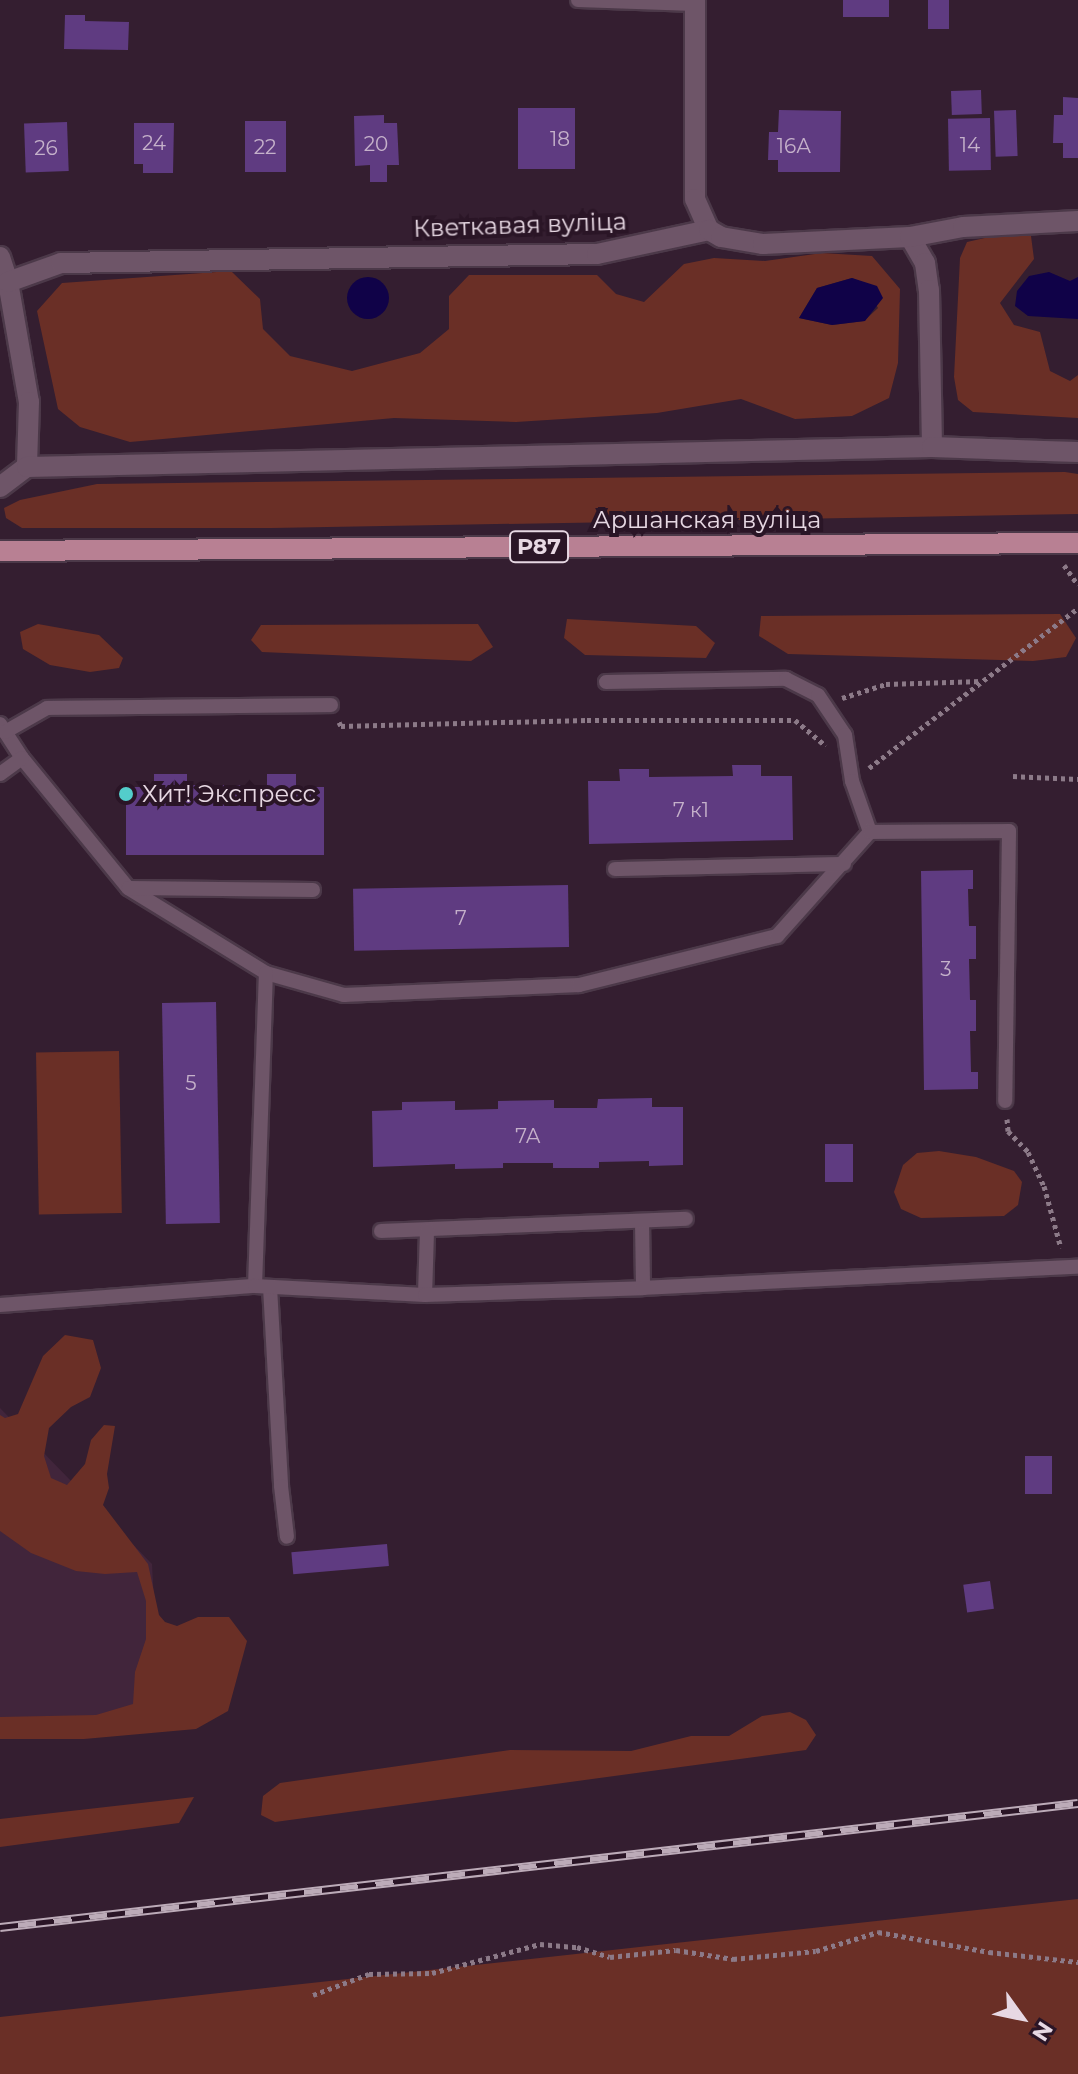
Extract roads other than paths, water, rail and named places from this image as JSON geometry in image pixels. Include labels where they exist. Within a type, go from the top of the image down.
[{"type":"main road","name":"Аршанская вуліца","points":[[0,551],[1078,543]]},
{"type":"street","points":[[695,2],[695,199],[709,230]]},
{"type":"street","name":"Кветкавая вуліца","points":[[8,282],[61,263],[597,254],[709,230],[721,237],[763,244],[910,237],[963,227],[1078,221]]},
{"type":"street","points":[[910,237],[925,263],[929,290],[932,447]]},
{"type":"street","points":[[0,257],[8,282],[29,402],[27,467]]},
{"type":"street","points":[[0,487],[27,467],[932,447],[1078,452]]},
{"type":"lane","points":[[578,0],[695,2]]},
{"type":"lane","points":[[606,682],[786,679],[818,695],[845,735],[852,781],[870,832]]},
{"type":"lane","points":[[331,705],[47,708],[2,728],[22,758],[128,888],[266,973],[344,995],[579,985],[777,936],[870,832]]},
{"type":"lane","points":[[0,774],[22,758]]},
{"type":"lane","points":[[870,832],[1009,831],[1005,1101]]},
{"type":"lane","points":[[615,869],[844,864]]},
{"type":"lane","points":[[128,888],[313,890]]},
{"type":"lane","points":[[266,973],[262,1286],[287,1537]]},
{"type":"lane","points":[[381,1231],[686,1219]]},
{"type":"lane","points":[[642,1221],[643,1288]]},
{"type":"lane","points":[[425,1295],[427,1230]]},
{"type":"lane","points":[[0,1305],[262,1286],[425,1295],[643,1288],[1073,1267]]},
{"type":"railway","points":[[0,1927],[1078,1803]]},
{"type":"place","name":"Хит! Экспресс","points":[[126,794]]}]
